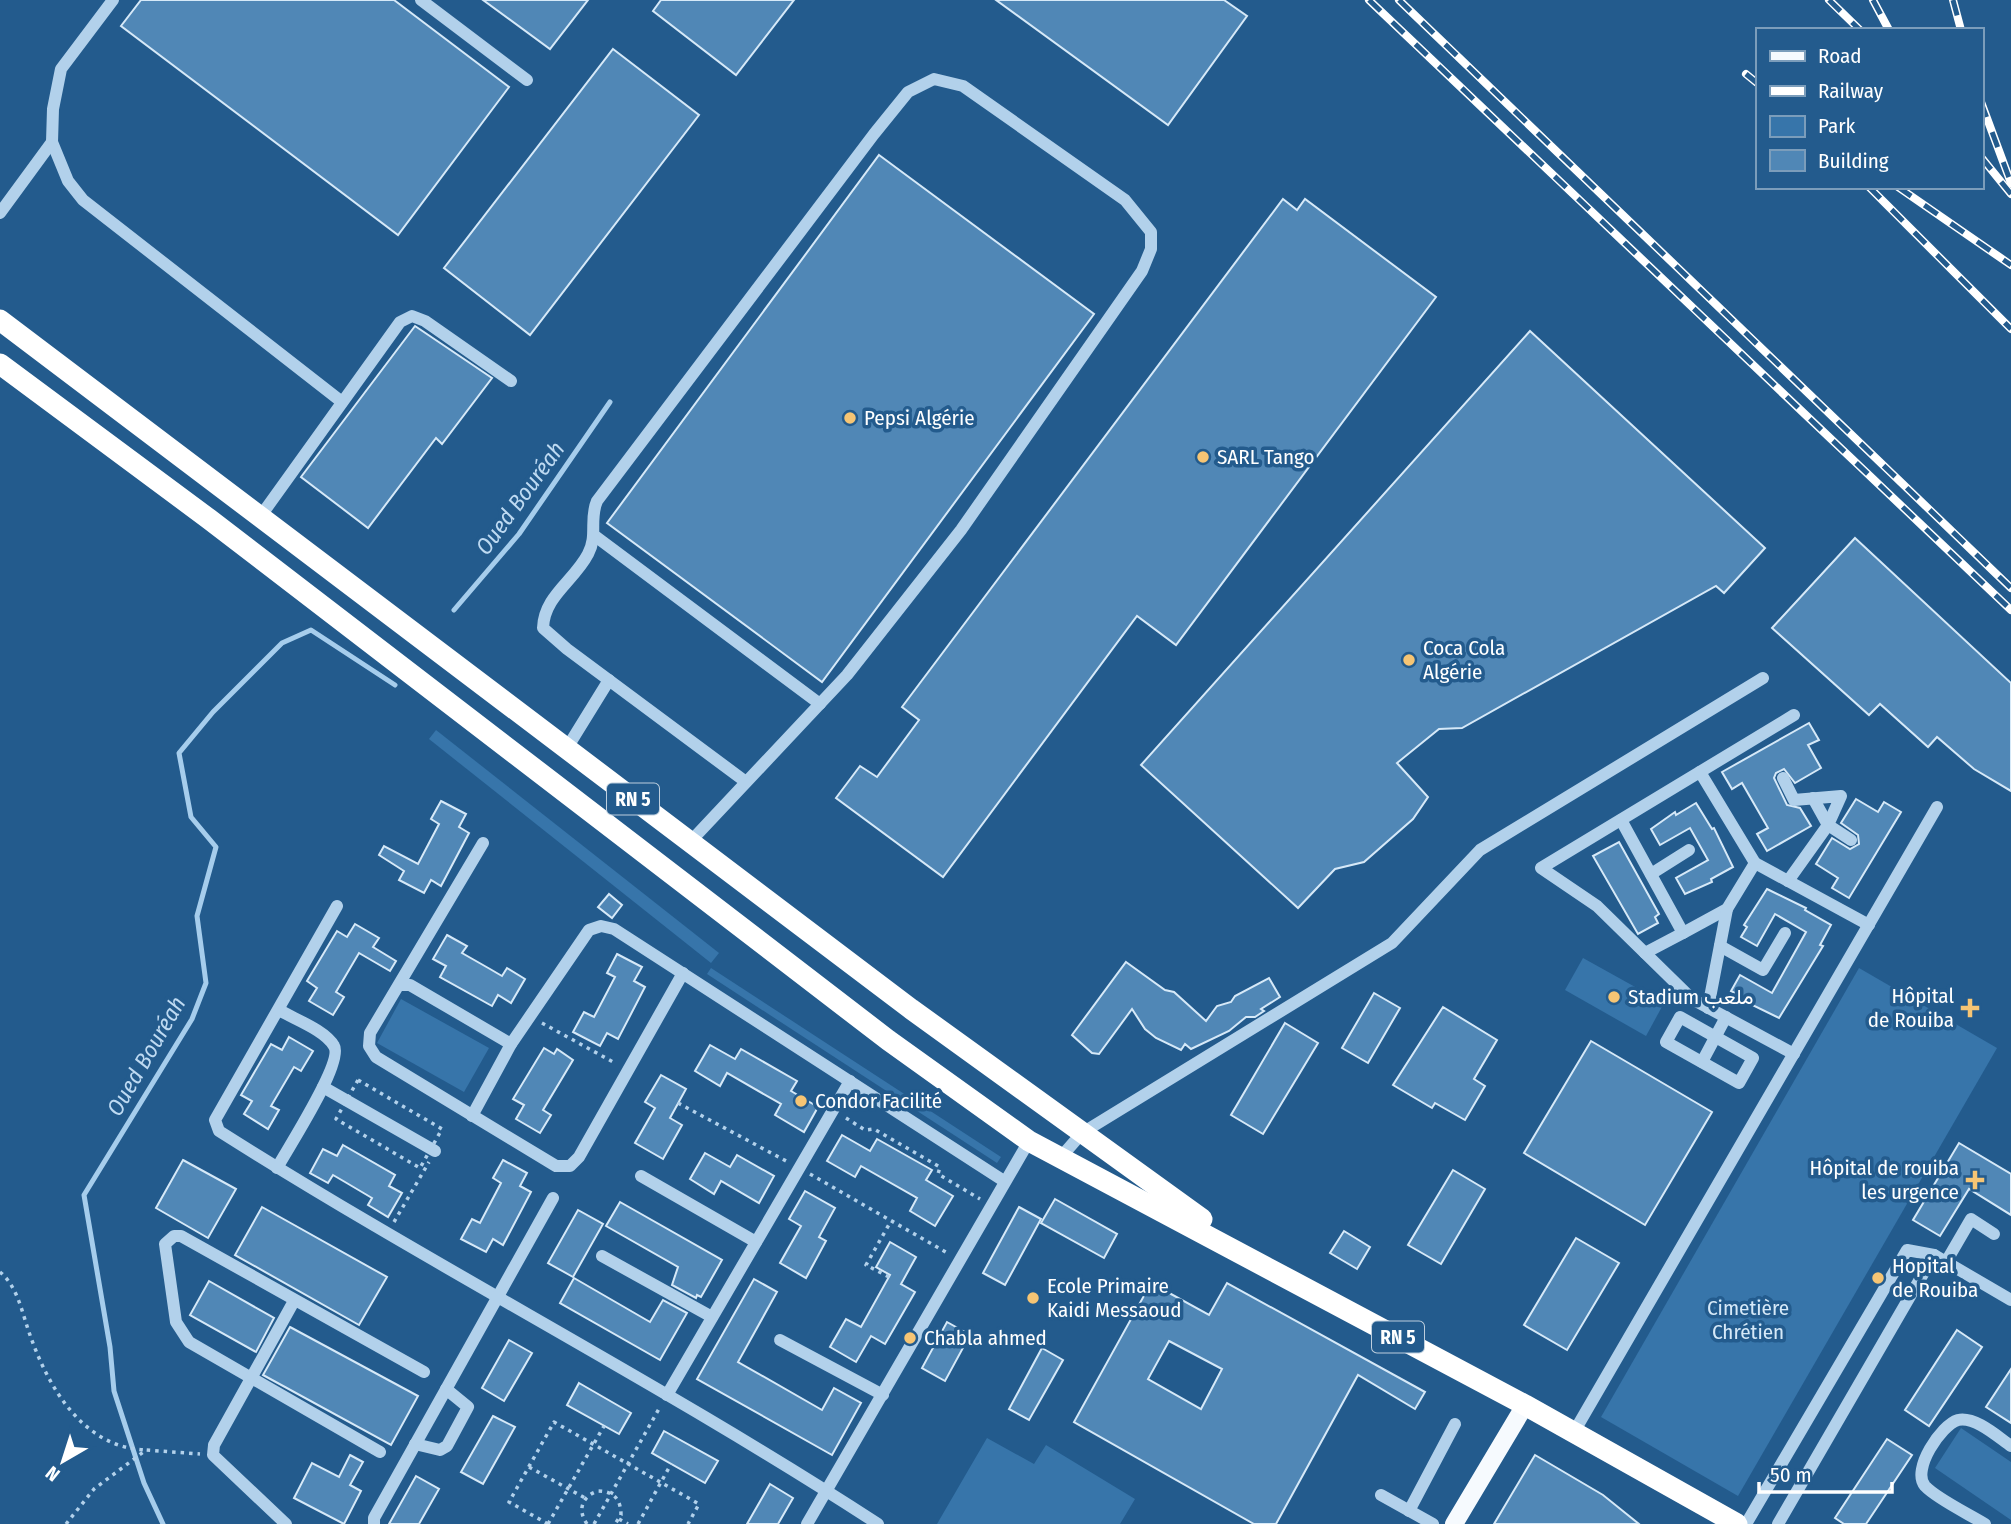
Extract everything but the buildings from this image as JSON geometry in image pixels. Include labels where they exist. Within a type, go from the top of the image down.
[{"type":"highway","name":"RN 5","points":[[0,320],[911,1009],[1272,1270]]},
{"type":"highway","name":"RN 5","points":[[0,364],[209,519],[888,1040],[1029,1141],[1525,1405],[1728,1521]]},
{"type":"highway","points":[[888,1040],[911,1009]]},
{"type":"main road","points":[[1454,1524],[1525,1405]]},
{"type":"street","points":[[113,0],[61,69],[52,109],[52,142],[68,181],[83,200],[342,402]]},
{"type":"street","points":[[421,0],[527,80]]},
{"type":"street","points":[[690,842],[820,704],[961,530],[1142,271],[1151,249],[1151,232],[1125,200],[962,86],[934,79],[908,92],[597,501],[592,511],[595,536],[588,555],[550,603],[544,615],[543,628],[746,782]]},
{"type":"street","points":[[0,213],[52,142]]},
{"type":"street","points":[[260,517],[400,322],[412,316],[425,321],[511,381]]},
{"type":"street","points":[[595,536],[820,704]]},
{"type":"street","points":[[1061,1157],[1082,1133],[1392,943],[1480,850],[1763,678]]},
{"type":"street","points":[[567,748],[609,680]]},
{"type":"street","points":[[1794,715],[1541,868],[1597,906],[1692,999],[1794,1054]]},
{"type":"street","points":[[1700,772],[1755,863],[1869,925]]},
{"type":"street","points":[[1783,778],[1794,800],[1841,796],[1828,825],[1788,881]]},
{"type":"street","points":[[1813,798],[1828,825],[1851,840]]},
{"type":"street","points":[[1574,1432],[1937,807]]},
{"type":"street","points":[[1621,820],[1683,933]]},
{"type":"street","points":[[483,843],[400,985],[393,990],[370,1033],[369,1046],[376,1057],[556,1166],[570,1166],[579,1157],[683,973]]},
{"type":"street","points":[[1651,874],[1689,850]]},
{"type":"street","points":[[1709,1008],[1727,909],[1755,863]]},
{"type":"street","points":[[337,906],[215,1120],[219,1131],[387,1235],[667,1395],[878,1524]]},
{"type":"street","points":[[1645,953],[1727,909]]},
{"type":"street","points":[[472,1115],[528,1015],[589,930],[601,926],[614,929],[1004,1181]]},
{"type":"street","points":[[1720,946],[1763,970],[1785,933]]},
{"type":"street","points":[[400,985],[410,985],[511,1044]]},
{"type":"street","points":[[277,1168],[323,1087],[337,1056],[336,1048],[330,1040],[279,1010]]},
{"type":"street","points":[[1680,1017],[1753,1058],[1740,1083],[1702,1062],[1666,1042],[1680,1017]]},
{"type":"street","points":[[1702,1062],[1726,1017]]},
{"type":"street","points":[[667,1395],[850,1082]]},
{"type":"street","points":[[323,1087],[435,1151]]},
{"type":"street","points":[[807,1524],[1029,1141]]},
{"type":"street","points":[[641,1176],[756,1242]]},
{"type":"street","points":[[374,1524],[374,1518],[553,1198]]},
{"type":"street","points":[[1946,1262],[1971,1219],[1994,1234]]},
{"type":"street","points":[[380,1451],[189,1342],[176,1322],[164,1244],[174,1236],[181,1236],[424,1372]]},
{"type":"street","points":[[1746,1524],[1907,1250],[1934,1255],[2011,1300]]},
{"type":"street","points":[[1778,1524],[1934,1255]]},
{"type":"street","points":[[602,1256],[712,1317]]},
{"type":"street","points":[[286,1524],[213,1455],[214,1445],[294,1301]]},
{"type":"street","points":[[780,1340],[883,1395]]},
{"type":"street","points":[[415,1444],[440,1450],[447,1446],[468,1407],[446,1388]]},
{"type":"street","points":[[1985,1524],[1925,1485],[1919,1473],[1920,1465],[1945,1428],[1958,1420],[1970,1421],[2011,1446]]},
{"type":"street","points":[[1409,1511],[1455,1424]]},
{"type":"street","points":[[1381,1495],[1433,1524]]},
{"type":"path","points":[[528,1015],[627,1070]]},
{"type":"path","points":[[678,1103],[960,1260]]},
{"type":"path","points":[[834,1110],[865,1130],[874,1129],[940,1167],[938,1174],[991,1205]]},
{"type":"path","points":[[387,1235],[444,1135],[442,1129]]},
{"type":"path","points":[[889,1277],[866,1265],[891,1221]]},
{"type":"path","points":[[0,1272],[12,1282],[36,1351],[64,1403],[91,1431],[122,1449],[213,1455]]},
{"type":"path","points":[[594,1524],[667,1395]]},
{"type":"path","points":[[604,1426],[593,1444],[548,1524],[509,1502],[554,1422],[593,1444],[628,1463],[699,1504],[688,1524]]},
{"type":"path","points":[[66,1524],[94,1489],[146,1450]]},
{"type":"path","points":[[638,1524],[671,1464]]},
{"type":"path","points":[[529,1466],[585,1498]]},
{"type":"path","points":[[587,1524],[581,1513],[585,1498],[598,1491],[611,1493],[621,1508],[615,1524]]},
{"type":"path","points":[[619,1519],[628,1524]]},
{"type":"green space","points":[[436,730],[719,953],[711,963],[429,739]]},
{"type":"green space","name":"Stadium ملعب","points":[[1583,958],[1664,1003],[1646,1036],[1565,990]]},
{"type":"green space","points":[[711,968],[1001,1157],[997,1163],[707,974]]},
{"type":"green space","name":"Cimetière Chrétien","points":[[1859,968],[1997,1048],[1738,1496],[1601,1417]]},
{"type":"green space","points":[[401,999],[489,1048],[464,1092],[377,1043]]},
{"type":"green space","points":[[1961,1428],[2011,1462],[2011,1520],[1935,1468]]},
{"type":"green space","points":[[987,1438],[1034,1464],[1046,1445],[1135,1499],[1120,1524],[937,1524]]},
{"type":"waterway","name":"Oued Bouréah","points":[[454,610],[519,534],[610,402]]},
{"type":"waterway","name":"Oued Bouréah","points":[[163,1524],[144,1483],[114,1391],[110,1347],[84,1195],[192,1019],[206,983],[197,916],[216,847],[191,817],[179,753],[213,712],[282,643],[311,630],[395,685]]},
{"type":"railway","points":[[1369,0],[2011,610]]},
{"type":"railway","points":[[1399,0],[2011,588]]},
{"type":"railway","points":[[1829,0],[1858,28]]},
{"type":"railway","points":[[1873,0],[1888,28]]},
{"type":"railway","points":[[1953,0],[1960,28]]},
{"type":"railway","points":[[1746,74],[1756,82]]},
{"type":"railway","points":[[1983,107],[2011,183]]},
{"type":"railway","points":[[1983,159],[2011,194]]},
{"type":"railway","points":[[1871,189],[2011,329]]},
{"type":"railway","points":[[1901,189],[2011,265]]},
{"type":"place","name":"Pepsi Algérie","points":[[850,418]]},
{"type":"place","name":"SARL Tango","points":[[1203,457]]},
{"type":"place","name":"Coca Cola Algérie","points":[[1409,660]]},
{"type":"place","name":"Stadium ملعب","points":[[1614,997]]},
{"type":"place","name":"Hôpital de Rouiba","points":[[1970,1008]]},
{"type":"place","name":"Condor Facilité","points":[[801,1101]]},
{"type":"place","name":"Hôpital de rouiba les urgence","points":[[1975,1180]]},
{"type":"place","name":"Hopital de Rouiba","points":[[1878,1278]]},
{"type":"place","name":"Ecole Primaire Kaidi Messaoud","points":[[1033,1298]]},
{"type":"place","name":"Chabla ahmed","points":[[910,1338]]}]
